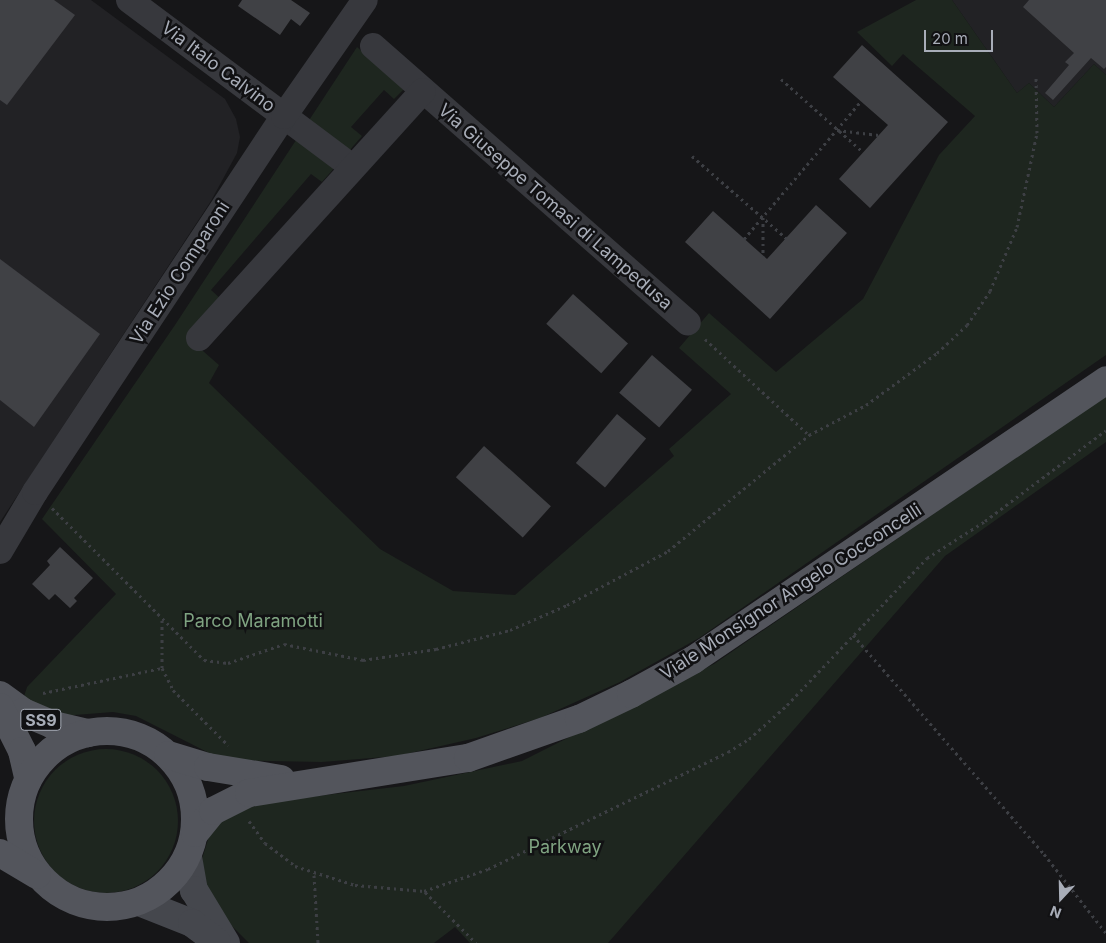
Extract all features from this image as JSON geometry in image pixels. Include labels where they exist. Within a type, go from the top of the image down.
[{"type":"main road","name":"Viale Monsignor Angelo Cocconcelli","points":[[191,845],[212,811],[229,801],[306,782],[392,772],[468,758],[579,719],[631,694],[693,660],[748,624],[1106,380]]},
{"type":"main road","name":"SS9","points":[[0,695],[23,712],[52,725],[88,733]]},
{"type":"main road","name":"SS9","points":[[0,707],[22,751],[16,795]]},
{"type":"main road","points":[[39,876],[24,852],[18,824],[16,795],[43,757],[64,742],[88,733],[109,731],[131,734],[151,742],[168,755],[188,787],[194,804],[191,845],[194,890],[226,943]]},
{"type":"main road","name":"Viale Monsignor Angelo Cocconcelli","points":[[168,755],[242,774],[306,782]]},
{"type":"main road","points":[[0,853],[39,876],[60,895],[85,905],[112,908],[140,902],[159,891],[176,876],[191,845]]},
{"type":"main road","points":[[140,902],[192,923],[218,943]]},
{"type":"street","name":"Via Italo Calvino","points":[[129,0],[284,116]]},
{"type":"street","name":"Via Ezio Comparoni","points":[[0,550],[35,492],[284,116],[365,0]]},
{"type":"street","name":"Via Giuseppe Tomasi di Lampedusa","points":[[373,46],[688,323]]},
{"type":"street","name":"Via Giuseppe Tomasi di Lampedusa","points":[[200,338],[422,91]]},
{"type":"street","points":[[284,116],[352,167]]},
{"type":"path","points":[[781,78],[863,152]]},
{"type":"path","points":[[35,492],[204,660],[215,663],[244,660],[284,644],[363,660],[436,649],[510,630],[567,605],[668,552],[809,435],[866,405],[929,359],[979,309],[1010,249],[1024,205],[1037,133],[1036,78]]},
{"type":"path","points":[[744,238],[861,101]]},
{"type":"path","points":[[837,130],[879,135]]},
{"type":"path","points":[[692,156],[786,238]]},
{"type":"path","points":[[763,217],[763,256]]},
{"type":"path","points":[[688,323],[809,435]]},
{"type":"path","points":[[245,815],[264,843],[280,856],[314,875],[356,885],[424,892],[488,869],[728,752],[749,739],[781,710],[927,558],[984,522],[1106,430]]},
{"type":"path","points":[[162,617],[162,668],[173,690],[222,735],[230,750]]},
{"type":"path","points":[[853,635],[1044,854],[1106,933]]},
{"type":"path","points":[[33,695],[162,668]]},
{"type":"path","points":[[314,875],[318,943]]},
{"type":"path","points":[[424,892],[476,943]]},
{"type":"shaded area","points":[[0,0],[91,0],[225,99],[236,119],[240,137],[237,153],[211,201],[0,522]]},
{"type":"shaded area","points":[[952,0],[1106,0],[1106,75],[1094,64],[1054,107],[1029,83],[1017,93]]},
{"type":"green space","name":"Parco Maramotti","points":[[916,0],[952,0],[1017,93],[1029,83],[1054,107],[1094,64],[1106,75],[1106,355],[699,638],[620,682],[540,718],[476,738],[397,756],[322,762],[223,760],[136,716],[113,712],[62,716],[22,703],[27,687],[116,594],[42,519],[175,325],[357,47],[404,89],[394,99],[384,90],[351,127],[362,136],[322,182],[311,174],[211,290],[221,299],[187,337],[219,365],[209,383],[380,549],[453,591],[515,595],[674,456],[669,449],[731,394],[679,348],[709,313],[776,372],[863,299],[939,155],[975,116],[903,54],[892,66],[857,32]]},
{"type":"green space","name":"Parkway","points":[[1106,396],[1106,442],[945,556],[608,943],[470,943],[455,927],[434,943],[249,943],[208,902],[202,859],[210,833],[223,816],[256,803],[404,786],[522,761],[714,664]]},
{"type":"green space","points":[[106,749],[134,754],[157,770],[173,793],[178,821],[173,849],[157,872],[134,888],[106,893],[78,888],[55,872],[39,849],[34,821],[39,793],[55,770],[78,754]]},
{"type":"building","points":[[0,0],[54,0],[75,15],[7,105],[0,100]]},
{"type":"building","points":[[242,0],[291,0],[310,13],[300,26],[291,19],[280,35],[238,6]]},
{"type":"building","points":[[1029,0],[1106,0],[1106,67],[1104,69],[1091,58],[1053,100],[1045,93],[1069,65],[1065,62],[1074,53],[1023,7]]},
{"type":"building","points":[[862,45],[948,122],[870,208],[839,179],[888,125],[833,77]]},
{"type":"building","points":[[816,205],[847,233],[770,319],[685,242],[713,211],[767,259]]},
{"type":"building","points":[[0,259],[100,334],[34,427],[0,400]]},
{"type":"building","points":[[573,294],[628,344],[601,373],[546,324]]},
{"type":"building","points":[[652,355],[692,390],[659,428],[619,393]]},
{"type":"building","points":[[617,414],[646,438],[605,487],[576,463]]},
{"type":"building","points":[[484,446],[551,506],[523,537],[456,477]]},
{"type":"building","points":[[60,547],[93,578],[74,598],[77,601],[70,608],[55,594],[49,600],[32,584],[50,565],[47,561]]}]
